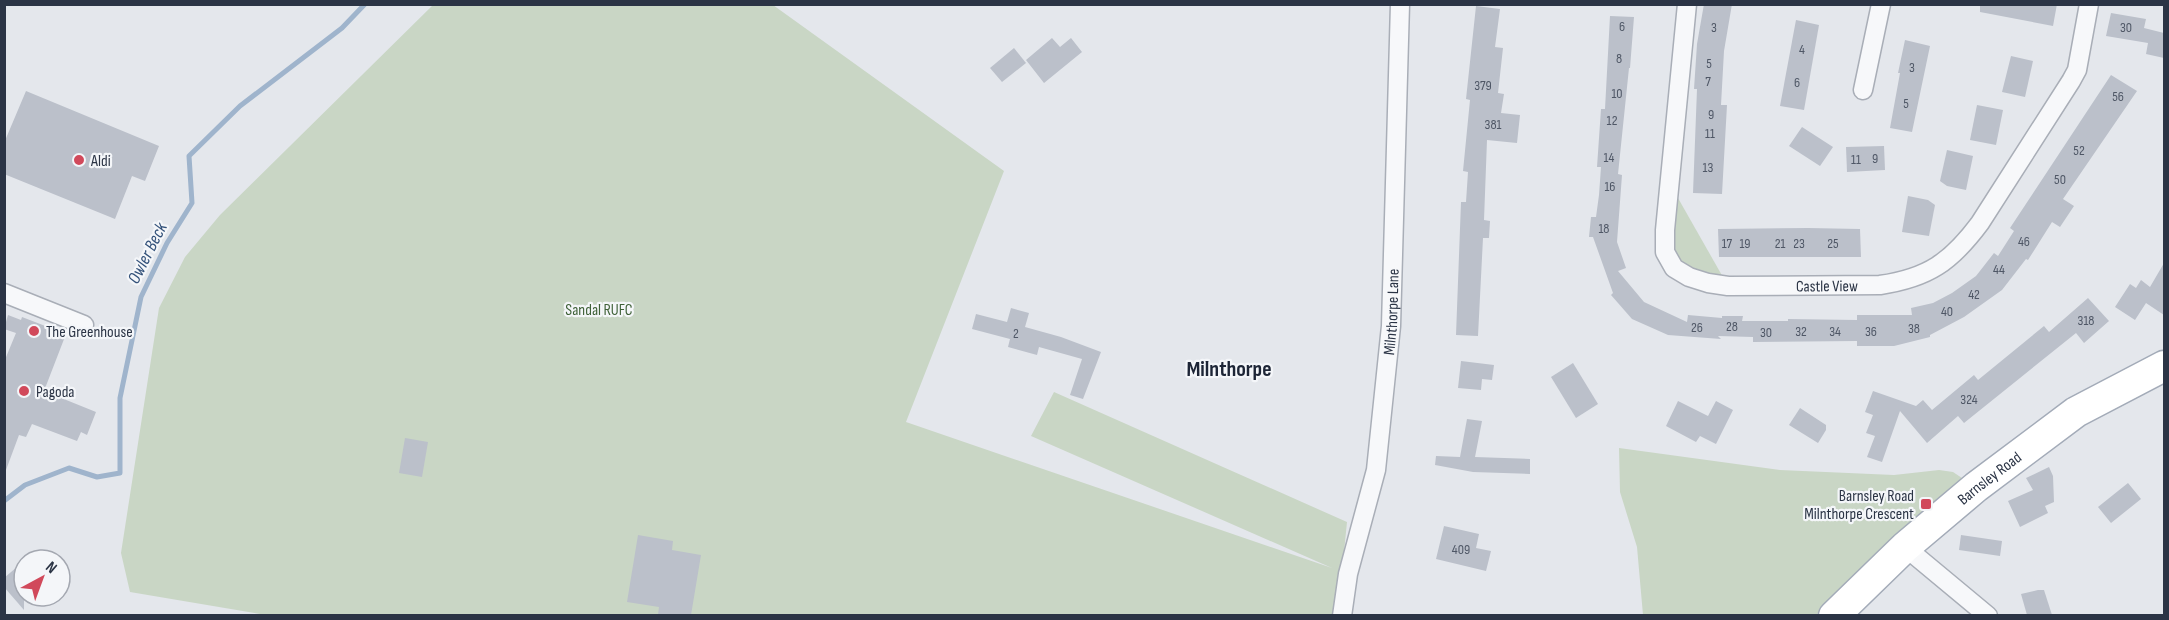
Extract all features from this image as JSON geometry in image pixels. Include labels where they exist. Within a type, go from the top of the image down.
[{"type":"main road","name":"Barnsley Road","points":[[1834,615],[1905,547],[1976,487],[2076,412],[2164,366]]},
{"type":"street","name":"Milnthorpe Lane","points":[[1342,615],[1348,574],[1376,470],[1390,334],[1400,4]]},
{"type":"street","name":"Castle View","points":[[1687,4],[1665,230],[1665,252],[1674,268],[1689,277],[1708,283],[1739,286],[1880,285],[1905,282],[1947,260],[1965,243],[1980,223],[2071,81],[2077,70],[2089,4]]},
{"type":"street","points":[[1863,90],[1881,4]]},
{"type":"street","points":[[4,293],[84,325]]},
{"type":"street","points":[[1905,547],[1988,615]]},
{"type":"green space","name":"Sandal RUFC","points":[[434,4],[773,5],[1004,171],[906,422],[1332,568],[1031,436],[1054,392],[1347,522],[1342,572],[1333,616],[266,615],[130,592],[121,553],[159,308],[185,257],[220,215]]},
{"type":"green space","points":[[1670,184],[1728,286],[1674,268]]},
{"type":"green space","points":[[1619,448],[1780,470],[1894,475],[1939,470],[1953,472],[1962,478],[1816,615],[1643,615],[1637,547],[1620,492]]},
{"type":"building","points":[[1704,4],[1732,4],[1724,51],[1721,105],[1727,105],[1722,194],[1693,193],[1697,89],[1694,89],[1697,44]]},
{"type":"building","points":[[1980,4],[2057,4],[2053,26],[1980,12]]},
{"type":"building","points":[[1476,6],[1500,9],[1495,47],[1503,48],[1498,93],[1504,94],[1501,113],[1520,115],[1517,143],[1487,140],[1484,220],[1490,221],[1489,238],[1483,238],[1478,336],[1456,335],[1461,202],[1466,202],[1468,172],[1463,171],[1470,100],[1466,99]]},
{"type":"building","points":[[2111,13],[2146,19],[2144,28],[2164,33],[2164,58],[2146,54],[2148,43],[2106,36]]},
{"type":"building","points":[[1610,16],[1634,17],[1618,174],[1622,175],[1617,242],[1626,268],[1618,271],[1644,302],[1687,322],[1688,315],[1722,318],[1722,316],[1743,316],[1742,321],[1788,321],[1788,319],[1857,320],[1857,315],[1912,315],[1911,308],[1933,303],[1952,293],[1976,276],[1994,253],[1998,256],[2014,231],[2010,228],[2111,75],[2137,91],[2063,199],[2074,206],[2060,227],[2052,222],[2028,260],[2026,259],[2002,290],[1964,317],[1930,337],[1894,346],[1857,346],[1857,341],[1753,342],[1753,337],[1718,336],[1721,339],[1668,335],[1632,319],[1611,295],[1613,293],[1593,237],[1589,237],[1591,217],[1596,217],[1599,195],[1601,167],[1597,167],[1601,109],[1605,109]]},
{"type":"building","points":[[1796,20],[1819,25],[1804,110],[1780,106]]},
{"type":"building","points":[[1052,38],[1060,47],[1071,38],[1082,52],[1044,83],[1026,60]]},
{"type":"building","points":[[1905,40],[1930,46],[1912,132],[1890,128]]},
{"type":"building","points":[[1014,48],[1026,63],[1002,82],[990,68]]},
{"type":"building","points":[[2011,56],[2033,61],[2025,97],[2002,92]]},
{"type":"building","name":"Aldi","points":[[26,91],[159,146],[145,181],[132,176],[115,219],[4,174],[4,143]]},
{"type":"building","points":[[1977,105],[2003,110],[1996,145],[1970,140]]},
{"type":"building","points":[[1802,127],[1833,147],[1820,166],[1789,146]]},
{"type":"building","points":[[1884,146],[1885,170],[1847,172],[1846,147]]},
{"type":"building","points":[[1947,150],[1973,156],[1966,190],[1947,186],[1940,181]]},
{"type":"building","points":[[1908,196],[1928,200],[1935,205],[1929,236],[1902,232]]},
{"type":"building","points":[[1718,229],[1860,229],[1861,257],[1719,257]]},
{"type":"building","points":[[2164,263],[2164,315],[2146,303],[2135,320],[2115,307],[2130,284],[2136,288],[2141,280],[2150,287]]},
{"type":"building","points":[[2088,298],[2109,321],[2084,343],[2076,333],[1964,423],[1958,416],[1927,443],[1900,411],[1882,462],[1867,457],[1875,436],[1866,433],[1873,415],[1865,412],[1873,391],[1916,406],[1923,400],[1932,410],[1974,375],[1978,380],[2044,326],[2049,332]]},
{"type":"building","points":[[1011,308],[1029,313],[1025,327],[1101,352],[1083,399],[1070,395],[1082,359],[1039,347],[1037,355],[1008,347],[1010,339],[972,329],[976,314],[1007,322]]},
{"type":"building","points":[[8,315],[21,320],[22,317],[66,334],[44,391],[96,412],[87,435],[81,432],[77,441],[32,424],[26,437],[19,435],[6,470],[4,362],[16,333],[4,329]]},
{"type":"building","points":[[1461,361],[1494,365],[1492,380],[1482,379],[1481,390],[1458,388]]},
{"type":"building","points":[[1573,363],[1598,404],[1576,418],[1551,377]]},
{"type":"building","points":[[1678,401],[1708,416],[1716,401],[1733,410],[1716,444],[1700,436],[1696,442],[1666,426]]},
{"type":"building","points":[[1800,408],[1826,425],[1826,430],[1818,443],[1789,425]]},
{"type":"building","points":[[1467,419],[1482,421],[1475,457],[1530,459],[1530,474],[1473,472],[1435,465],[1436,456],[1460,457]]},
{"type":"building","points":[[405,438],[428,442],[422,477],[399,473]]},
{"type":"building","points":[[2049,467],[2053,476],[2054,502],[2045,506],[2048,513],[2020,527],[2008,501],[2033,490],[2026,478]]},
{"type":"building","points":[[2128,483],[2141,499],[2111,523],[2098,507]]},
{"type":"building","points":[[1444,526],[1479,534],[1476,548],[1491,551],[1486,571],[1436,559]]},
{"type":"building","points":[[638,535],[673,541],[672,550],[701,555],[691,615],[658,615],[659,607],[627,602]]},
{"type":"building","points":[[1961,535],[2002,541],[2000,556],[1959,550]]},
{"type":"building","points":[[12,571],[12,596],[4,587],[4,578]]},
{"type":"building","points":[[2044,590],[2052,615],[2027,615],[2021,594]]},
{"type":"waterway","name":"Owler Beck","points":[[4,501],[25,485],[69,468],[97,477],[120,473],[120,398],[141,297],[167,243],[192,203],[189,156],[240,106],[342,28],[365,4]]},
{"type":"place","name":"Aldi","points":[[79,160]]},
{"type":"place","name":"The Greenhouse","points":[[34,331]]},
{"type":"place","name":"Pagoda","points":[[24,391]]},
{"type":"place","name":"Barnsley Road Milnthorpe Crescent","points":[[1926,504]]},
{"type":"district","name":"Milnthorpe","points":[[1229,368]]}]
